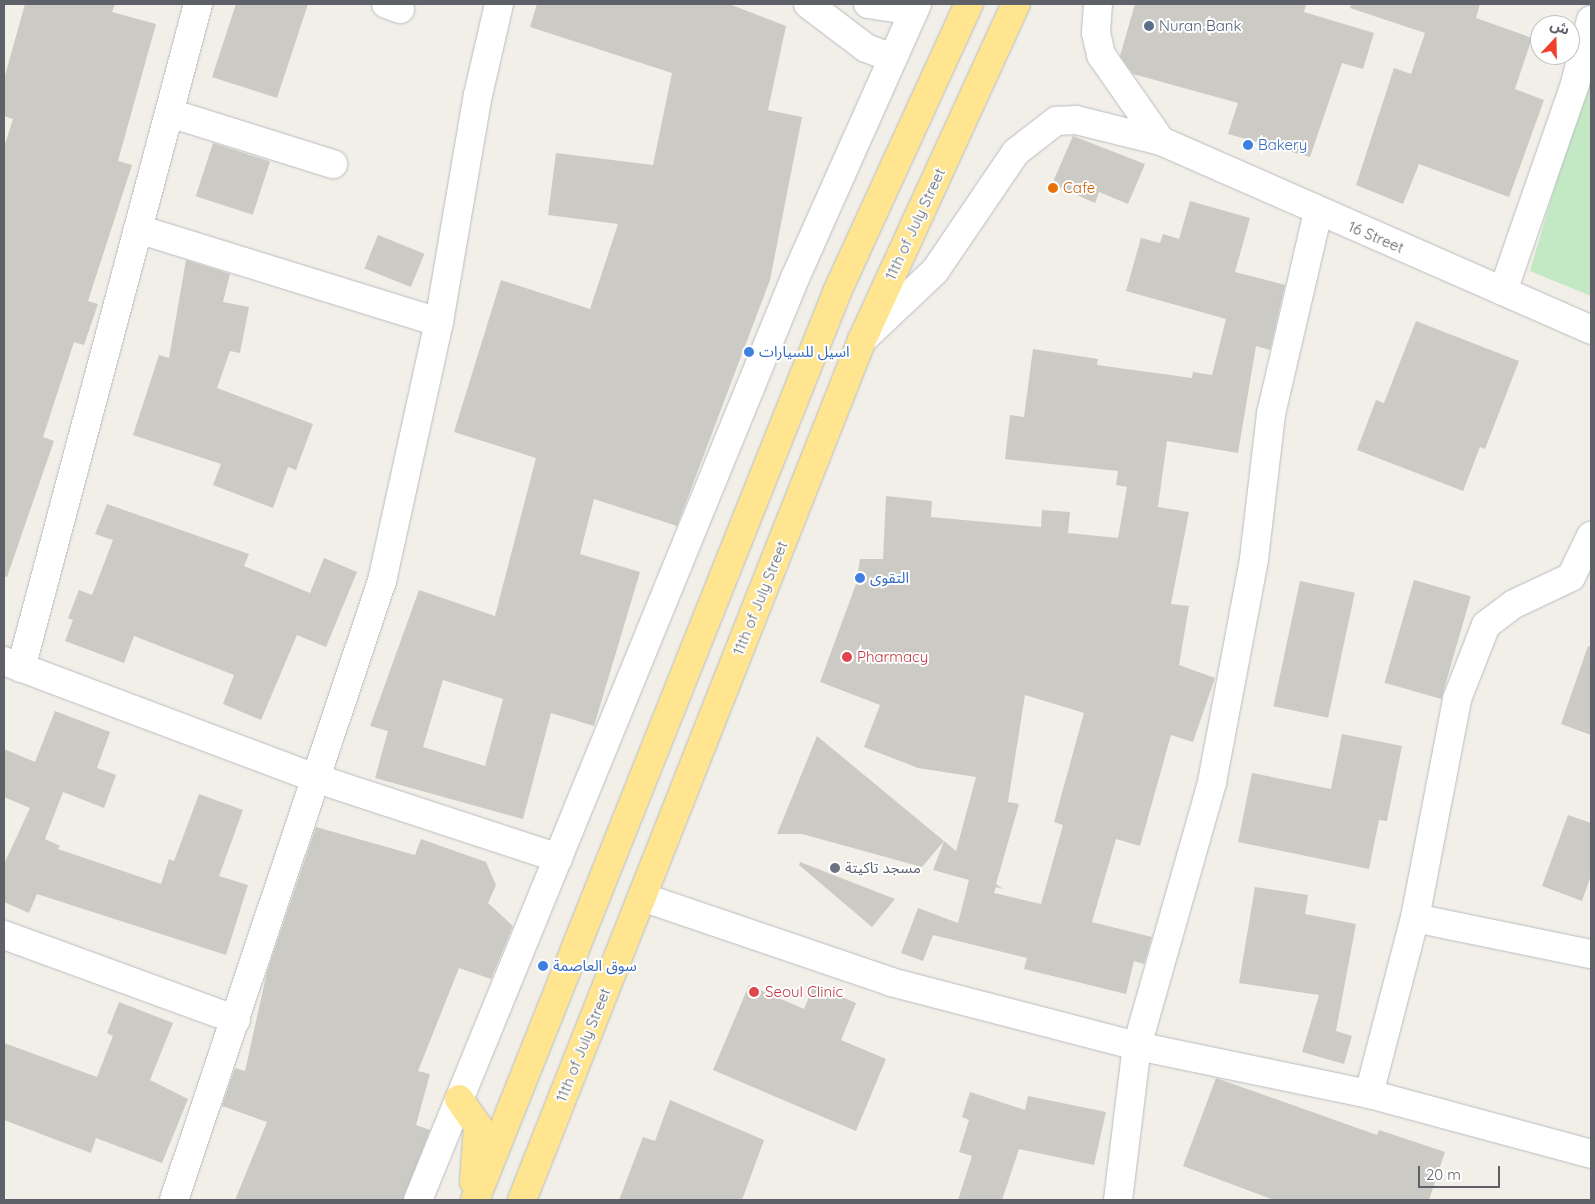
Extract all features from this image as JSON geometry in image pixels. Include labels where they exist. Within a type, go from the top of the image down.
[{"type":"highway","points":[[474,1200],[838,292],[969,4]]},
{"type":"highway","name":"11th of July Street","points":[[522,1200],[862,340],[1016,4]]},
{"type":"highway","points":[[459,1099],[478,1126],[474,1200]]},
{"type":"street","points":[[198,4],[138,230],[12,664],[318,779],[558,858]]},
{"type":"street","points":[[174,1200],[318,779],[385,572],[440,322],[478,95],[499,4]]},
{"type":"street","points":[[808,4],[866,48],[892,58]]},
{"type":"street","points":[[418,1200],[791,287],[915,7],[868,4]]},
{"type":"street","points":[[1098,4],[1096,33],[1101,55],[1162,142]]},
{"type":"street","points":[[1577,4],[1591,9]]},
{"type":"street","points":[[1503,291],[1575,84],[1591,20]]},
{"type":"street","points":[[170,113],[333,164]]},
{"type":"street","name":"16 Street","points":[[862,340],[934,271],[955,246],[996,178],[1016,152],[1039,132],[1056,122],[1076,120],[1162,142],[1591,330]]},
{"type":"street","points":[[1118,1200],[1137,1046],[1212,782],[1254,559],[1271,414],[1318,212]]},
{"type":"street","points":[[138,230],[440,322]]},
{"type":"street","points":[[1369,1094],[1415,918],[1457,699],[1486,625],[1514,604],[1571,577],[1591,536]]},
{"type":"street","points":[[642,897],[891,982],[1137,1046],[1369,1094],[1591,1154]]},
{"type":"street","points":[[1415,918],[1591,954]]},
{"type":"street","points":[[4,935],[236,1020]]},
{"type":"green space","points":[[1591,63],[1591,296],[1530,271]]},
{"type":"building","points":[[25,4],[115,4],[112,12],[156,24],[118,161],[132,165],[88,301],[98,304],[84,345],[74,342],[43,437],[54,441],[7,577],[4,576],[4,147],[13,119],[4,116],[4,79]]},
{"type":"building","points":[[236,4],[308,4],[277,98],[212,77]]},
{"type":"building","points":[[537,4],[729,4],[786,26],[768,110],[802,117],[770,280],[677,526],[594,499],[580,554],[640,572],[594,726],[551,713],[523,819],[375,778],[388,731],[370,726],[419,590],[495,616],[536,458],[454,432],[501,280],[590,309],[618,224],[548,215],[556,153],[653,165],[672,73],[530,27]],"holes":[[[443,680],[503,699],[485,766],[423,747]]]},
{"type":"building","points":[[1135,4],[1306,4],[1304,12],[1374,33],[1363,69],[1342,63],[1310,157],[1228,134],[1238,103],[1133,74],[1120,56]]},
{"type":"building","points":[[1351,4],[1480,4],[1476,18],[1530,37],[1530,44],[1515,89],[1544,100],[1509,197],[1419,164],[1403,204],[1356,185],[1394,68],[1411,74],[1425,33],[1350,8]]},
{"type":"building","points":[[1073,136],[1145,164],[1128,204],[1099,192],[1095,203],[1052,184]]},
{"type":"building","points":[[213,143],[270,162],[253,215],[196,196]]},
{"type":"building","points":[[1190,201],[1250,218],[1235,272],[1285,285],[1270,350],[1256,346],[1238,453],[1167,441],[1158,507],[1189,512],[1171,604],[1189,606],[1179,665],[1215,678],[1193,742],[1171,735],[1140,846],[1116,839],[1092,922],[1152,937],[1144,964],[1134,961],[1126,994],[1024,969],[1027,958],[933,935],[923,961],[901,953],[918,908],[958,923],[969,880],[933,870],[944,841],[956,851],[976,777],[918,768],[864,747],[880,705],[820,682],[856,584],[860,559],[883,559],[886,496],[932,501],[931,517],[1041,527],[1042,510],[1070,512],[1068,533],[1118,538],[1127,487],[1116,485],[1118,471],[1005,459],[1010,415],[1024,417],[1033,349],[1098,359],[1097,365],[1192,378],[1193,372],[1212,375],[1226,319],[1126,291],[1141,238],[1160,243],[1163,234],[1179,239]],"holes":[[[1025,695],[1084,713],[1054,822],[1063,825],[1041,904],[994,893],[996,887],[1003,889],[996,884],[1019,804],[1008,802]]]},
{"type":"building","points":[[378,235],[424,254],[411,287],[365,268]]},
{"type":"building","points":[[186,260],[230,274],[223,302],[249,307],[240,353],[230,351],[217,388],[313,424],[296,470],[288,467],[273,508],[213,485],[221,464],[133,435],[159,355],[169,358]]},
{"type":"building","points":[[1416,321],[1519,361],[1485,449],[1480,447],[1463,491],[1357,450],[1376,400],[1384,403]]},
{"type":"building","points":[[107,504],[249,554],[244,566],[310,593],[324,558],[357,572],[326,647],[297,635],[261,720],[223,704],[234,675],[134,636],[124,663],[65,641],[73,620],[68,618],[79,590],[92,595],[113,540],[95,534]]},
{"type":"building","points":[[1414,580],[1471,596],[1441,699],[1385,683]]},
{"type":"building","points":[[1300,581],[1355,593],[1328,718],[1273,706]]},
{"type":"building","points":[[1588,646],[1591,647],[1591,735],[1561,724]]},
{"type":"building","points":[[55,711],[110,732],[97,768],[116,775],[104,808],[63,792],[45,839],[60,846],[58,849],[161,884],[169,859],[174,861],[199,794],[243,810],[219,876],[248,885],[226,955],[37,894],[29,913],[4,902],[4,864],[30,808],[4,797],[4,749],[35,762]]},
{"type":"building","points":[[1342,734],[1402,746],[1387,821],[1379,820],[1369,869],[1238,842],[1252,773],[1331,789]]},
{"type":"building","points":[[817,736],[944,841],[922,867],[802,834],[777,834]]},
{"type":"building","points":[[1568,815],[1591,823],[1591,875],[1582,901],[1542,886]]},
{"type":"building","points":[[316,827],[415,855],[421,839],[486,862],[496,885],[488,903],[513,926],[491,979],[459,968],[418,1071],[430,1074],[416,1125],[430,1130],[403,1200],[235,1200],[267,1122],[222,1106],[235,1068],[245,1071],[267,972]]},
{"type":"building","points":[[800,862],[895,899],[872,927],[799,865]]},
{"type":"building","points":[[1255,887],[1308,895],[1305,914],[1356,924],[1336,1031],[1352,1036],[1344,1064],[1302,1052],[1319,995],[1239,983]]},
{"type":"building","points":[[749,985],[804,1009],[814,985],[856,1003],[841,1040],[886,1059],[856,1131],[713,1070]]},
{"type":"building","points":[[119,1002],[173,1023],[150,1080],[188,1099],[162,1163],[96,1138],[91,1153],[4,1120],[4,1043],[97,1077],[113,1036],[107,1033]]},
{"type":"building","points":[[1216,1078],[1377,1135],[1379,1130],[1445,1152],[1429,1200],[1274,1200],[1183,1166]]},
{"type":"building","points":[[970,1092],[1025,1110],[1028,1096],[1106,1112],[1094,1165],[1019,1149],[1002,1200],[958,1200],[972,1156],[959,1152],[969,1120],[962,1117]]},
{"type":"building","points":[[670,1100],[764,1140],[742,1200],[619,1200],[643,1137],[655,1141]]},
{"type":"place","name":"Nuran Bank","points":[[1149,26]]},
{"type":"place","name":"Bakery","points":[[1248,145]]},
{"type":"place","name":"Cafe","points":[[1053,188]]},
{"type":"place","name":"اسيل للسيارات","points":[[749,352]]},
{"type":"place","name":"التقوى","points":[[860,578]]},
{"type":"place","name":"Pharmacy","points":[[847,657]]},
{"type":"place","name":"مسجد تاكيتة","points":[[835,868]]},
{"type":"place","name":"سوق العاصمة","points":[[543,966]]},
{"type":"place","name":"Seoul Clinic","points":[[754,992]]}]
